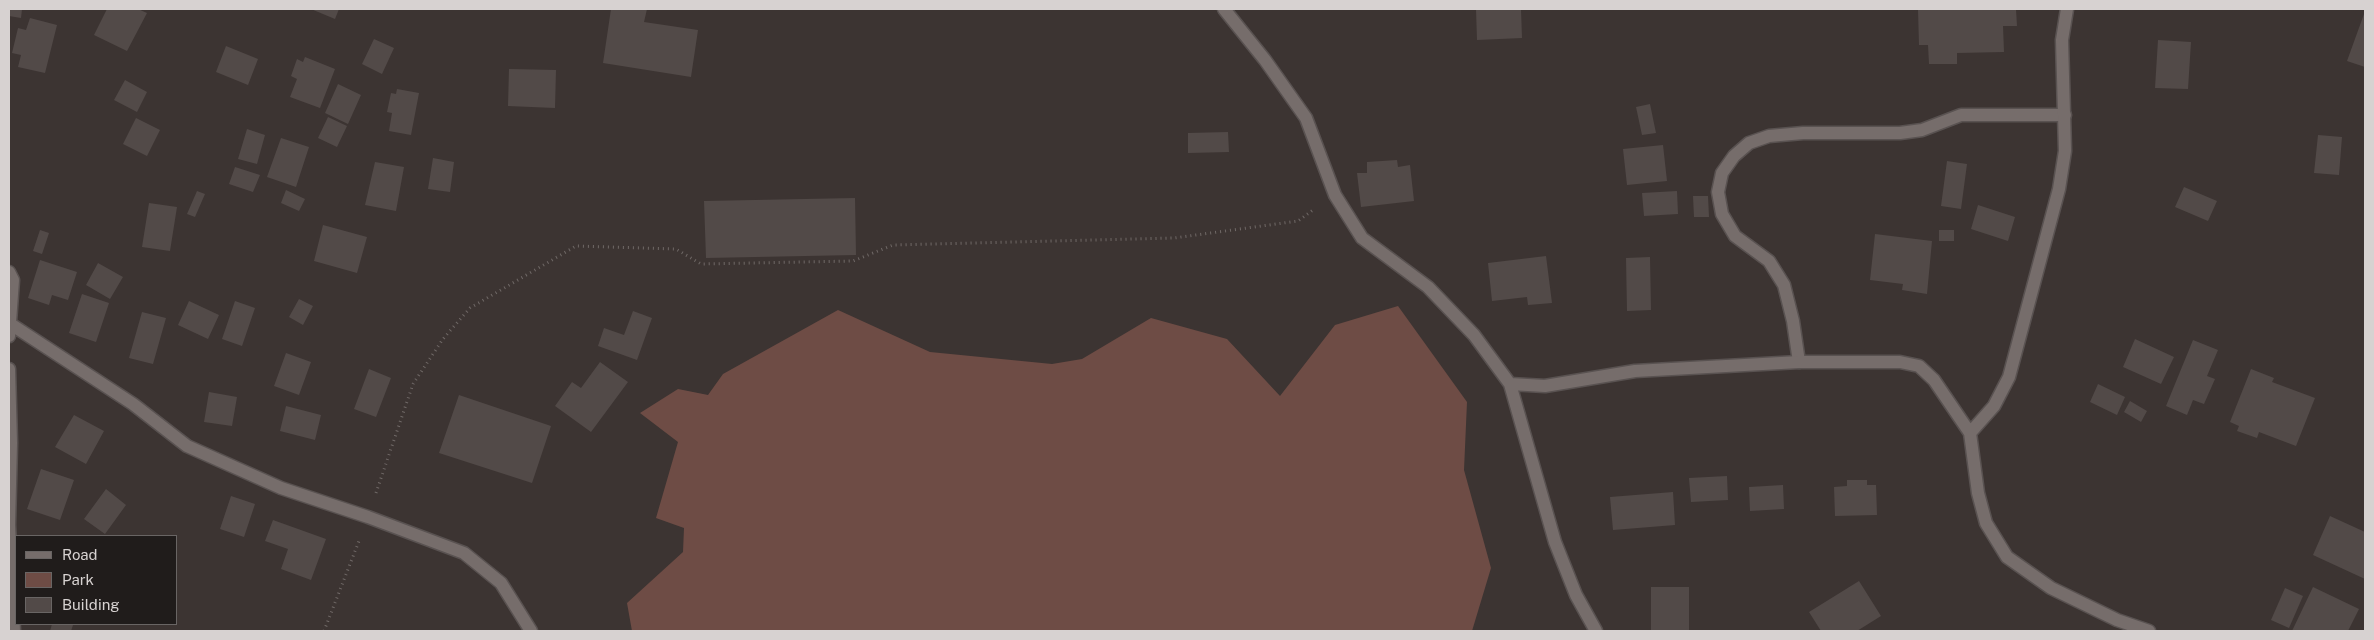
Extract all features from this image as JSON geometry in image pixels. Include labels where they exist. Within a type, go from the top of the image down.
[{"type":"street","points":[[1224,9],[1265,60],[1306,118],[1335,195],[1362,238],[1428,287],[1474,335],[1510,384],[1555,542],[1576,595],[1596,631]]},
{"type":"street","points":[[1970,433],[1994,406],[2009,377],[2059,189],[2065,151],[2062,40],[2067,9]]},
{"type":"street","points":[[1799,362],[1793,321],[1784,284],[1769,261],[1735,236],[1722,214],[1718,192],[1722,173],[1734,156],[1749,143],[1769,136],[1803,133],[1900,133],[1922,130],[1961,115],[2065,115]]},
{"type":"street","points":[[9,272],[13,280],[9,336]]},
{"type":"street","points":[[9,323],[133,404],[188,446],[281,488],[368,517],[464,553],[501,583],[531,631]]},
{"type":"street","points":[[1510,384],[1545,386],[1635,371],[1799,362],[1900,362],[1919,366],[1934,380],[1970,433],[1978,493],[1986,523],[2007,557],[2051,588],[2117,620],[2149,631]]},
{"type":"street","points":[[9,369],[11,443],[9,525],[14,631]]},
{"type":"street","points":[[2109,631],[2117,620]]},
{"type":"path","points":[[324,631],[368,517],[413,384],[444,339],[470,308],[576,246],[676,249],[701,264],[853,261],[892,245],[1174,238],[1298,221],[1335,195]]},
{"type":"green space","points":[[1398,306],[1467,402],[1464,470],[1491,568],[1472,631],[632,631],[627,603],[683,552],[684,528],[656,518],[678,442],[640,413],[678,389],[708,395],[723,374],[838,310],[930,352],[1052,364],[1082,359],[1151,318],[1227,339],[1280,396],[1335,325]]},
{"type":"building","points":[[9,9],[22,9],[21,18],[9,16]]},
{"type":"building","points":[[107,9],[138,9],[147,13],[127,51],[94,35]]},
{"type":"building","points":[[311,9],[339,9],[335,19]]},
{"type":"building","points":[[611,9],[647,9],[644,22],[698,30],[691,77],[603,63]]},
{"type":"building","points":[[1476,9],[1521,9],[1522,38],[1477,40]]},
{"type":"building","points":[[1918,9],[2016,9],[2017,26],[2003,26],[2004,52],[1957,53],[1957,64],[1929,64],[1928,45],[1919,45]]},
{"type":"building","points":[[2365,15],[2365,67],[2347,61]]},
{"type":"building","points":[[30,18],[57,25],[45,73],[18,67],[21,55],[12,53],[18,28],[26,30]]},
{"type":"building","points":[[374,39],[394,48],[382,74],[362,64]]},
{"type":"building","points":[[2158,40],[2191,42],[2188,89],[2155,88]]},
{"type":"building","points":[[226,46],[258,59],[248,85],[216,72]]},
{"type":"building","points":[[305,57],[335,69],[320,108],[290,97],[297,79],[291,76],[297,59],[303,62]]},
{"type":"building","points":[[509,69],[556,70],[555,108],[508,106]]},
{"type":"building","points":[[125,80],[147,92],[137,112],[114,100]]},
{"type":"building","points":[[338,84],[361,95],[348,124],[325,113]]},
{"type":"building","points":[[397,89],[419,93],[411,135],[389,131],[392,113],[387,112],[391,93],[396,94]]},
{"type":"building","points":[[1650,104],[1656,133],[1642,135],[1636,107]]},
{"type":"building","points":[[328,117],[347,126],[337,147],[318,138]]},
{"type":"building","points":[[136,118],[160,130],[147,156],[123,144]]},
{"type":"building","points":[[247,129],[265,135],[257,164],[238,159]]},
{"type":"building","points":[[1228,132],[1229,152],[1188,153],[1188,133]]},
{"type":"building","points":[[2318,135],[2342,137],[2339,175],[2314,173]]},
{"type":"building","points":[[281,138],[309,147],[296,187],[267,177]]},
{"type":"building","points":[[1663,145],[1667,181],[1627,185],[1623,149]]},
{"type":"building","points":[[433,158],[454,162],[450,192],[428,189]]},
{"type":"building","points":[[1397,160],[1398,167],[1410,165],[1414,201],[1361,207],[1357,173],[1367,173],[1367,162]]},
{"type":"building","points":[[1947,161],[1967,164],[1961,209],[1941,206]]},
{"type":"building","points":[[375,162],[404,167],[396,211],[365,205]]},
{"type":"building","points":[[235,167],[260,175],[253,192],[229,184]]},
{"type":"building","points":[[2184,187],[2217,201],[2208,221],[2175,207]]},
{"type":"building","points":[[286,190],[305,199],[299,211],[281,203]]},
{"type":"building","points":[[197,191],[205,194],[195,217],[187,214]]},
{"type":"building","points":[[1677,191],[1678,214],[1644,216],[1642,193]]},
{"type":"building","points":[[1693,196],[1708,196],[1709,217],[1694,217]]},
{"type":"building","points":[[855,198],[856,255],[706,258],[704,201]]},
{"type":"building","points":[[149,203],[177,207],[170,251],[142,247]]},
{"type":"building","points":[[1978,205],[2015,217],[2008,241],[1971,229]]},
{"type":"building","points":[[323,225],[367,237],[357,273],[314,261]]},
{"type":"building","points":[[40,230],[49,233],[42,254],[33,251]]},
{"type":"building","points":[[1939,230],[1954,230],[1954,241],[1939,241]]},
{"type":"building","points":[[1875,234],[1932,241],[1927,294],[1902,290],[1903,284],[1870,280]]},
{"type":"building","points":[[1546,256],[1552,303],[1528,305],[1527,297],[1492,301],[1488,263]]},
{"type":"building","points":[[1650,257],[1651,310],[1627,311],[1626,258]]},
{"type":"building","points":[[40,260],[77,272],[68,300],[52,295],[49,305],[28,298]]},
{"type":"building","points":[[98,263],[123,277],[110,299],[86,285]]},
{"type":"building","points":[[82,294],[109,303],[96,342],[69,333]]},
{"type":"building","points":[[299,299],[313,306],[303,325],[289,317]]},
{"type":"building","points":[[189,301],[219,315],[208,339],[178,325]]},
{"type":"building","points":[[235,301],[255,308],[242,346],[222,339]]},
{"type":"building","points":[[633,311],[652,318],[637,360],[598,346],[604,328],[624,335]]},
{"type":"building","points":[[142,312],[166,318],[153,364],[129,358]]},
{"type":"building","points":[[2135,339],[2174,357],[2161,384],[2123,367]]},
{"type":"building","points":[[2193,340],[2218,350],[2207,376],[2215,379],[2204,404],[2193,400],[2187,415],[2166,406]]},
{"type":"building","points":[[286,353],[311,362],[299,395],[274,386]]},
{"type":"building","points":[[600,362],[628,382],[591,432],[555,406],[572,382],[581,388]]},
{"type":"building","points":[[369,369],[391,378],[376,417],[354,409]]},
{"type":"building","points":[[2251,369],[2274,378],[2272,382],[2315,398],[2296,446],[2259,432],[2257,438],[2237,431],[2239,426],[2230,422]]},
{"type":"building","points":[[2098,384],[2125,397],[2117,415],[2090,402]]},
{"type":"building","points":[[209,392],[237,397],[232,426],[204,422]]},
{"type":"building","points":[[459,395],[551,426],[532,483],[439,453]]},
{"type":"building","points":[[2130,401],[2147,411],[2141,422],[2124,412]]},
{"type":"building","points":[[286,406],[321,415],[315,440],[280,431]]},
{"type":"building","points":[[74,415],[104,431],[86,464],[55,447]]},
{"type":"building","points":[[41,469],[74,480],[60,520],[27,509]]},
{"type":"building","points":[[1727,476],[1728,500],[1691,502],[1689,478]]},
{"type":"building","points":[[1847,480],[1867,480],[1867,485],[1876,485],[1877,515],[1835,516],[1834,487],[1847,486]]},
{"type":"building","points":[[1783,485],[1784,509],[1750,511],[1749,487]]},
{"type":"building","points":[[106,489],[126,505],[105,534],[84,519]]},
{"type":"building","points":[[1673,492],[1675,525],[1613,530],[1610,497]]},
{"type":"building","points":[[231,496],[255,504],[244,537],[220,529]]},
{"type":"building","points":[[2330,516],[2365,532],[2365,579],[2313,555]]},
{"type":"building","points":[[273,520],[326,539],[311,580],[281,569],[288,549],[265,541]]},
{"type":"building","points":[[1859,581],[1881,616],[1857,631],[1821,631],[1809,612]]},
{"type":"building","points":[[1651,587],[1689,587],[1689,631],[1651,631]]},
{"type":"building","points":[[2313,587],[2359,609],[2348,631],[2292,631]]},
{"type":"building","points":[[2285,588],[2303,596],[2289,628],[2271,620]]},
{"type":"building","points":[[52,625],[73,625],[71,631],[50,631]]}]
